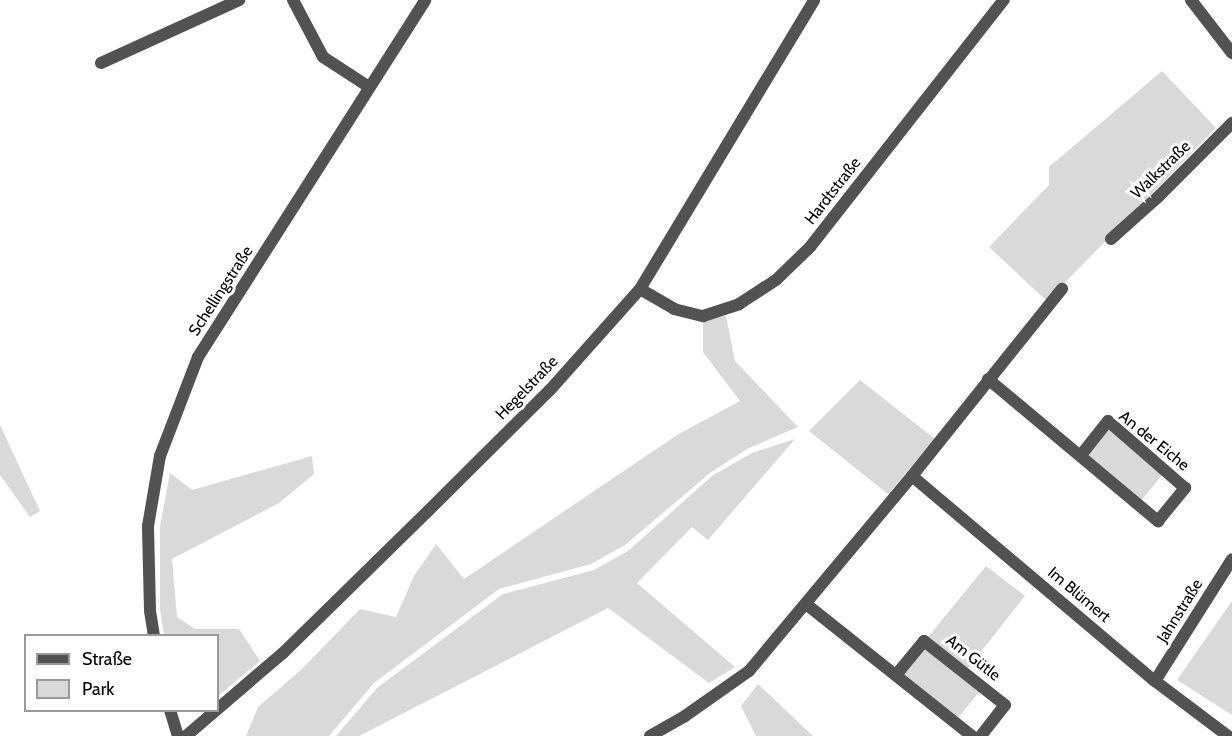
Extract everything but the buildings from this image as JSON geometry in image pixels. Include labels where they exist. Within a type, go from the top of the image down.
[{"type":"street","points":[[101,63],[239,0]]},
{"type":"street","points":[[293,0],[324,57],[369,87]]},
{"type":"street","name":"Schellingstraße","points":[[154,634],[150,610],[148,526],[160,456],[198,357],[425,0]]},
{"type":"street","name":"Hegelstraße","points":[[219,708],[283,653],[550,390],[640,289],[814,0]]},
{"type":"street","name":"Hardtstraße","points":[[640,289],[674,309],[703,315],[739,304],[776,280],[810,247],[1004,0]]},
{"type":"street","points":[[1191,0],[1232,53]]},
{"type":"street","name":"Walkstraße","points":[[1111,239],[1232,123]]},
{"type":"street","points":[[650,736],[685,716],[749,671],[912,476],[1062,289]]},
{"type":"street","name":"An der Eiche","points":[[988,379],[1158,521],[1185,488],[1108,421],[1081,455]]},
{"type":"street","name":"Im Blümert","points":[[912,476],[1155,681],[1228,736]]},
{"type":"street","name":"Jahnstraße","points":[[1155,681],[1232,559]]},
{"type":"street","points":[[806,604],[972,736]]},
{"type":"street","name":"Am Gütle","points":[[896,675],[924,641],[1005,705],[981,736]]},
{"type":"street","points":[[170,712],[178,736]]},
{"type":"street","name":"Hegelstraße","points":[[186,736],[214,712]]},
{"type":"green space","points":[[1162,71],[1216,128],[1047,301],[989,247],[1049,185],[1049,167]]},
{"type":"green space","points":[[726,316],[735,361],[798,427],[747,449],[710,473],[625,545],[591,564],[499,589],[374,683],[329,736],[246,736],[258,707],[302,669],[360,609],[396,617],[414,576],[436,544],[464,579],[677,435],[740,401],[703,352],[703,319]]},
{"type":"green space","points":[[860,380],[935,439],[888,494],[809,431]]},
{"type":"green space","points":[[0,425],[40,511],[30,517],[0,475]]},
{"type":"green space","points":[[1108,427],[1163,474],[1141,501],[1087,455]]},
{"type":"green space","points":[[795,439],[708,540],[692,527],[637,583],[735,667],[709,683],[608,608],[359,736],[336,736],[377,688],[503,594],[594,570],[628,551],[712,476],[752,453]]},
{"type":"green space","points":[[312,456],[314,474],[279,503],[172,559],[177,617],[195,629],[239,629],[260,661],[219,695],[219,634],[164,634],[160,610],[160,526],[170,473],[192,490]]},
{"type":"green space","points":[[986,566],[1025,596],[968,668],[928,637]]},
{"type":"green space","points":[[1232,601],[1232,715],[1177,680]]},
{"type":"green space","points":[[925,646],[980,691],[957,719],[901,675]]},
{"type":"green space","points":[[758,684],[813,736],[756,736],[741,706]]}]
